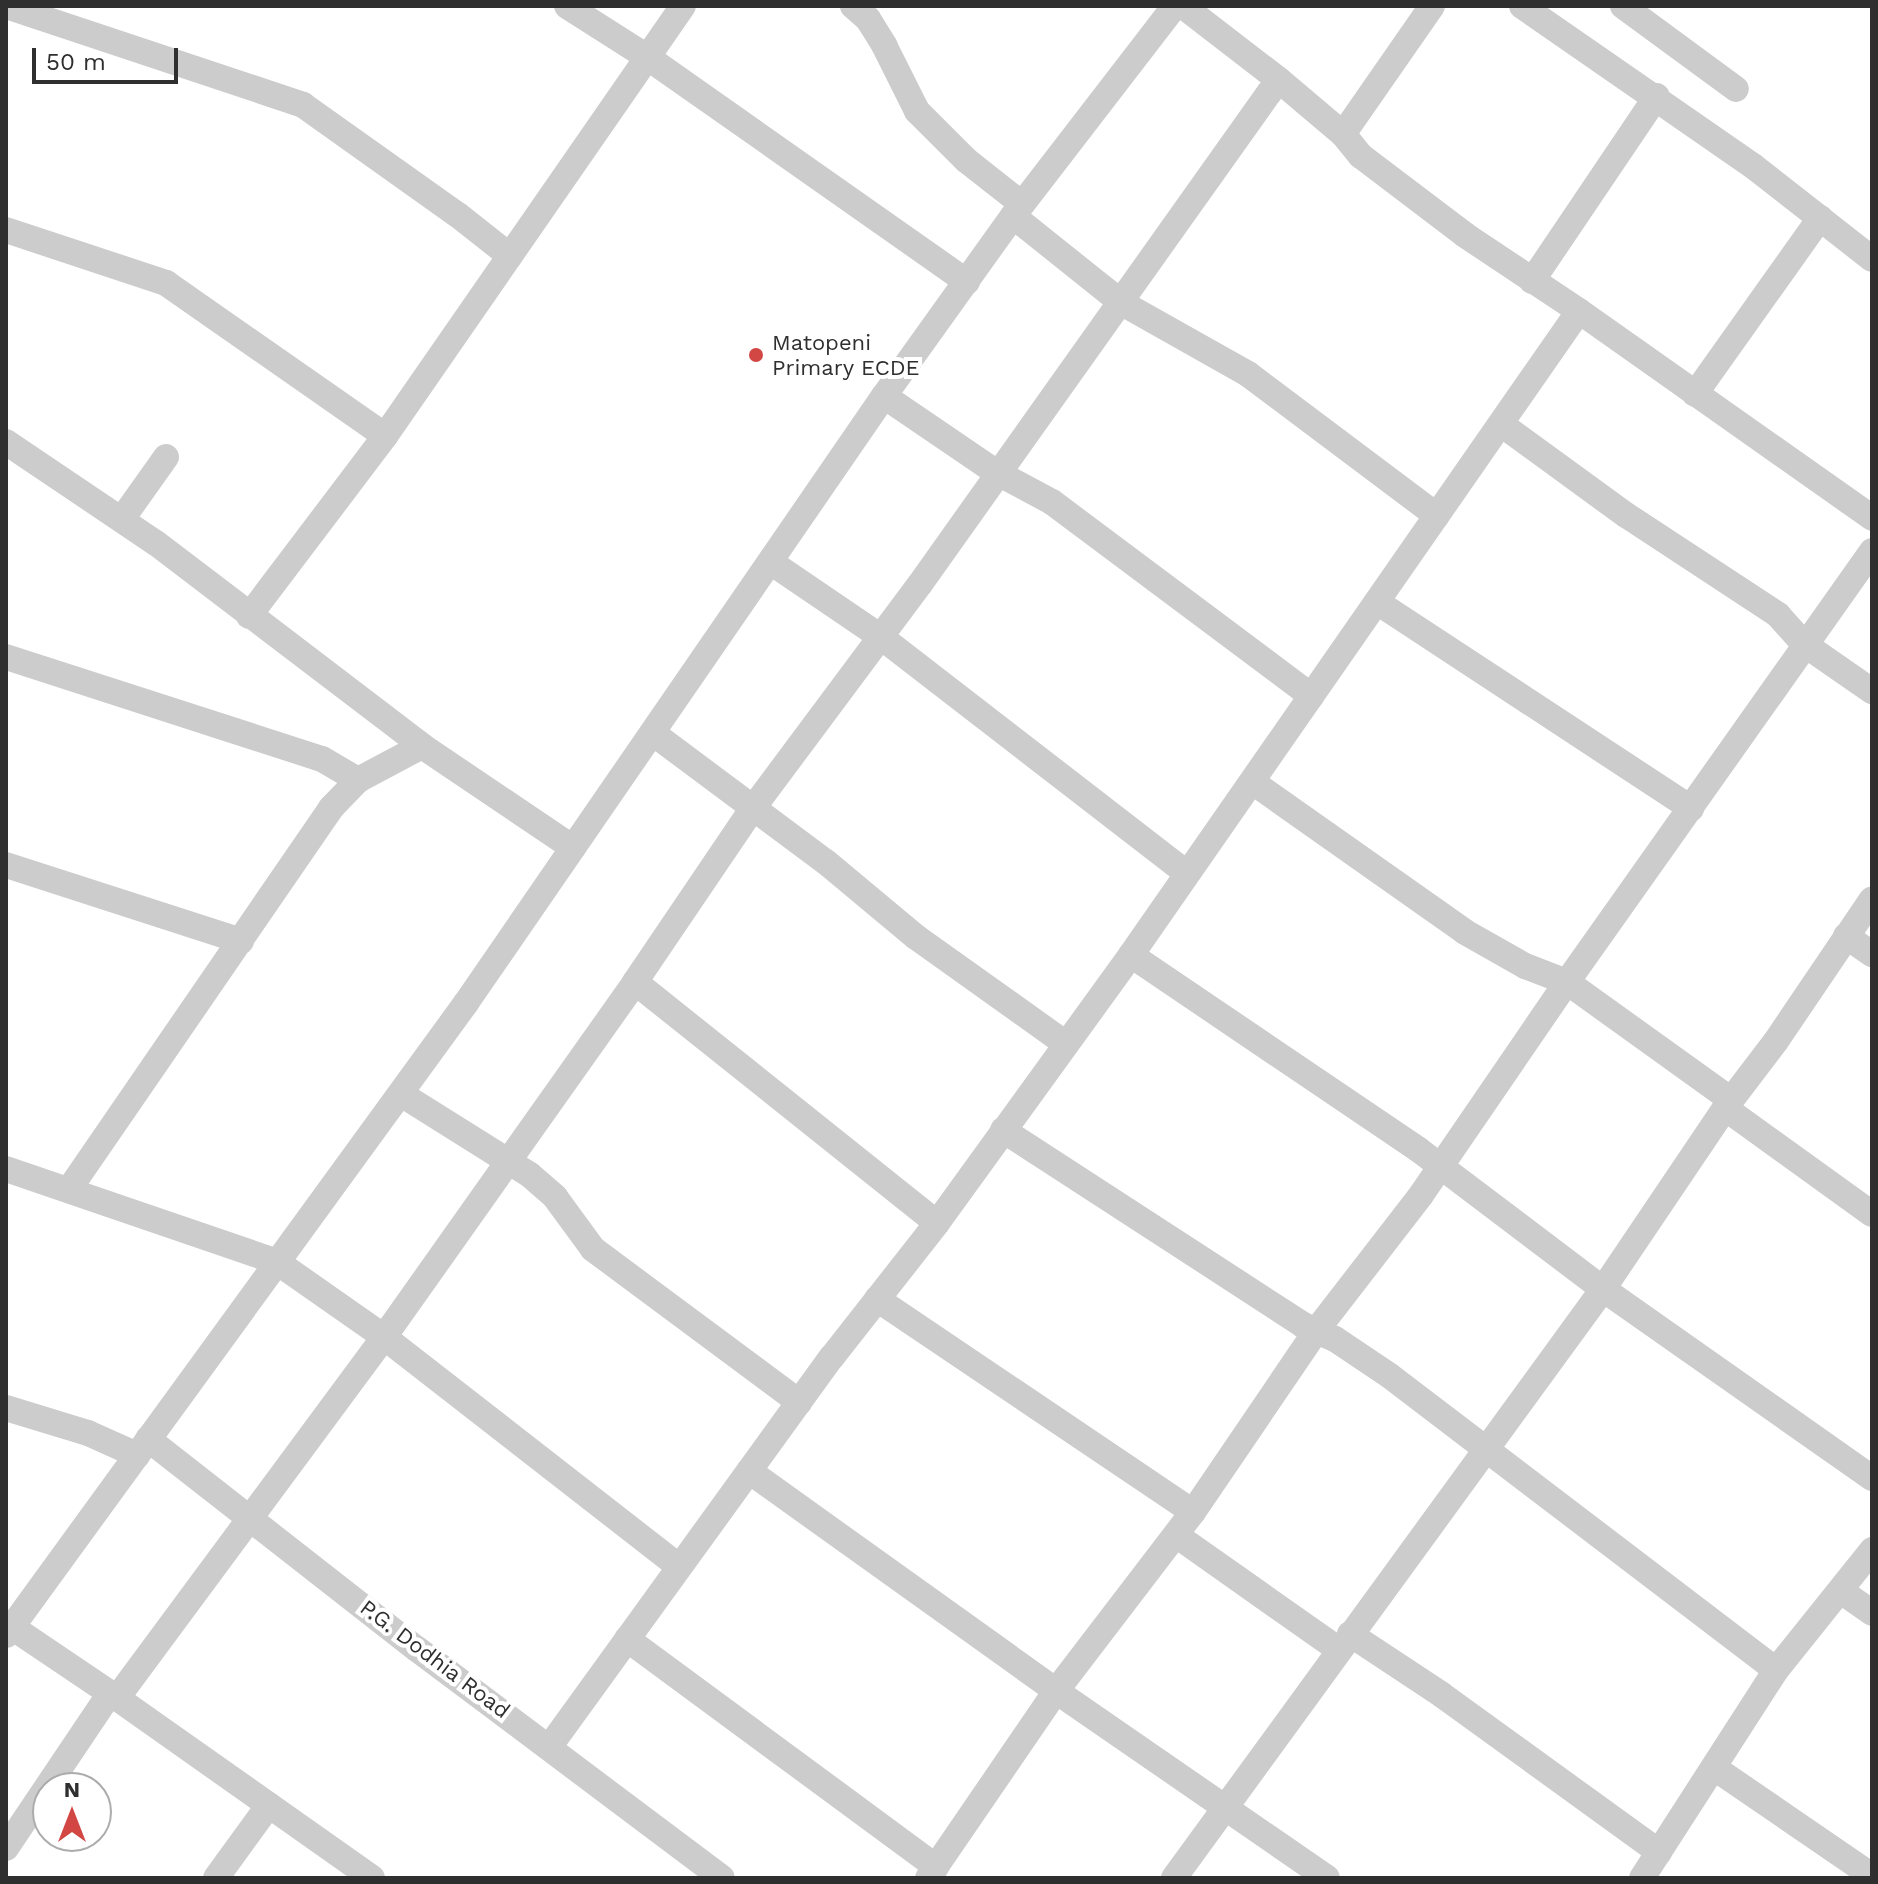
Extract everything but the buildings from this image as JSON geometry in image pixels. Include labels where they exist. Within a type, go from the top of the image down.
[{"type":"street","points":[[6,6],[303,105],[458,215],[510,256]]},
{"type":"street","points":[[567,6],[647,57],[967,282]]},
{"type":"street","points":[[249,616],[385,436],[683,6]]},
{"type":"street","points":[[853,6],[868,19],[884,45],[917,111],[1018,210],[1122,303],[1248,374],[1437,516]]},
{"type":"street","points":[[372,1878],[114,1696],[8,1628],[401,1094],[654,734],[884,396],[1018,210],[1175,6]]},
{"type":"street","points":[[1183,6],[1279,80],[1343,134],[1388,178],[1872,518]]},
{"type":"street","points":[[1343,134],[1432,6]]},
{"type":"street","points":[[1522,6],[1657,96],[1872,259]]},
{"type":"street","points":[[1623,6],[1736,89]]},
{"type":"street","points":[[6,1848],[114,1696],[253,1518],[384,1337],[635,982],[753,808],[992,484],[996,472],[1122,303],[1279,80]]},
{"type":"street","points":[[1532,281],[1657,96]]},
{"type":"street","points":[[1695,394],[1820,218]]},
{"type":"street","points":[[6,230],[166,283],[385,436]]},
{"type":"street","points":[[550,1746],[799,1402],[937,1223],[1131,955],[1186,873],[1254,783],[1579,311]]},
{"type":"street","points":[[884,396],[996,472],[1052,502],[1311,696]]},
{"type":"street","points":[[1501,424],[1626,515],[1778,615],[1804,644],[1872,691]]},
{"type":"street","points":[[6,442],[122,519],[422,746],[573,848]]},
{"type":"street","points":[[122,519],[166,457]]},
{"type":"street","points":[[627,1639],[932,1874],[1056,1691],[1193,1512],[1316,1331],[1440,1168],[1567,982],[1872,551]]},
{"type":"street","points":[[772,563],[881,637],[1186,873]]},
{"type":"street","points":[[1377,602],[1691,808]]},
{"type":"street","points":[[6,657],[322,759],[358,780]]},
{"type":"street","points":[[654,734],[826,862],[916,937],[1066,1044]]},
{"type":"street","points":[[70,1188],[331,808],[358,780],[422,746]]},
{"type":"street","points":[[1254,783],[1465,932],[1525,966],[1567,982],[1872,1214]]},
{"type":"street","points":[[6,865],[241,941]]},
{"type":"street","points":[[1174,1878],[1603,1289],[1872,899]]},
{"type":"street","points":[[1846,936],[1872,954]]},
{"type":"street","points":[[1131,955],[1419,1150],[1603,1289],[1872,1478]]},
{"type":"street","points":[[635,982],[937,1223]]},
{"type":"street","points":[[401,1094],[530,1175],[555,1197],[593,1249],[799,1402]]},
{"type":"street","points":[[1003,1130],[1390,1376],[1483,1450],[1776,1670]]},
{"type":"street","points":[[6,1169],[70,1188],[277,1262],[384,1337],[679,1567]]},
{"type":"street","points":[[877,1299],[1193,1512]]},
{"type":"street","name":"P.G. Dodhia Road","points":[[6,1408],[143,1447],[253,1518],[417,1649],[722,1878]]},
{"type":"street","points":[[749,1471],[1056,1691],[1327,1878]]},
{"type":"street","points":[[1176,1535],[1345,1642],[1442,1695],[1659,1852]]},
{"type":"street","points":[[1642,1878],[1716,1769],[1776,1670],[1872,1550]]},
{"type":"street","points":[[1841,1591],[1872,1613]]},
{"type":"street","points":[[1716,1769],[1872,1876]]},
{"type":"street","points":[[216,1878],[269,1805]]},
{"type":"place","name":"Matopeni Primary ECDE","points":[[756,355]]}]
